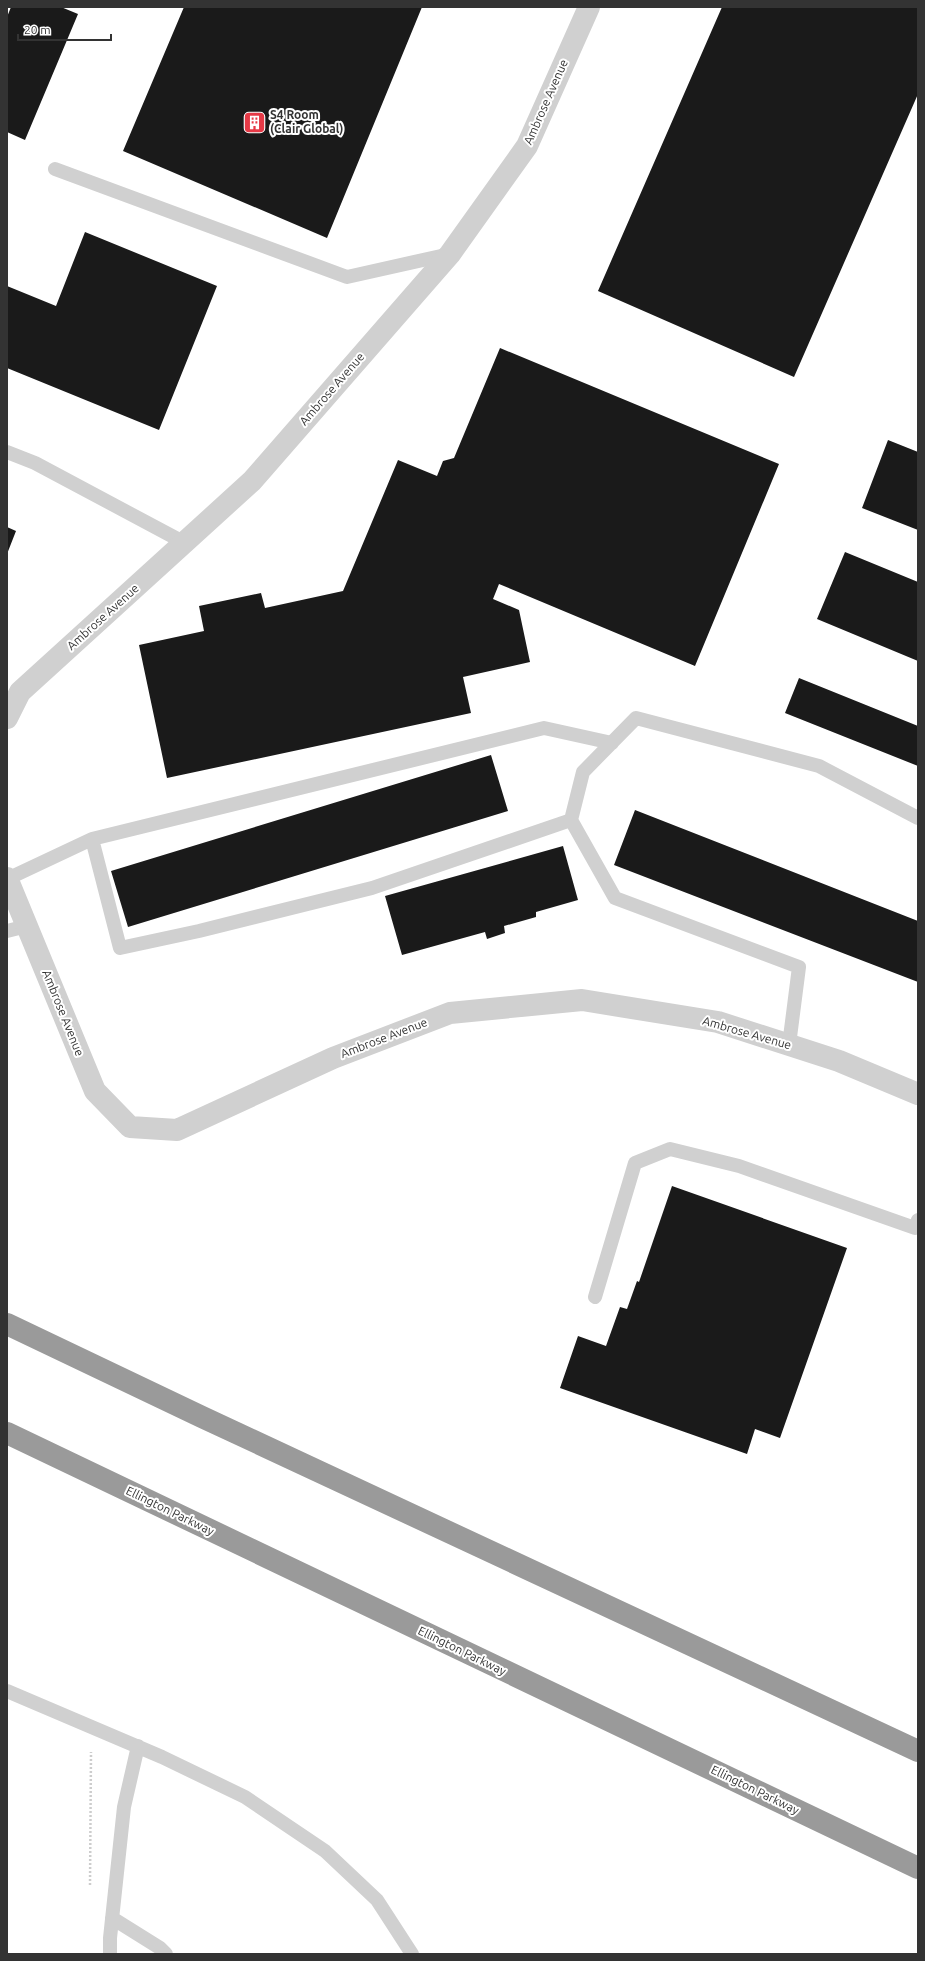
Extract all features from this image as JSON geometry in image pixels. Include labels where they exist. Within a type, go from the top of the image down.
[{"type":"highway","points":[[7,1324],[202,1417],[918,1751]]},
{"type":"highway","name":"Ellington Parkway","points":[[7,1433],[918,1868]]},
{"type":"street","name":"Ambrose Avenue","points":[[7,718],[20,692],[252,481],[450,254],[527,146],[589,7]]},
{"type":"street","name":"Ambrose Avenue","points":[[7,879],[17,928],[95,1091],[130,1127],[177,1130],[333,1058],[450,1012],[582,1000],[718,1022],[839,1061],[918,1094]]},
{"type":"lane","points":[[55,169],[347,277],[450,254]]},
{"type":"lane","points":[[7,452],[35,463],[184,543]]},
{"type":"lane","points":[[789,1045],[800,967],[615,898],[571,820],[583,772],[636,718],[819,766],[918,818]]},
{"type":"lane","points":[[7,879],[92,838],[544,728],[612,743]]},
{"type":"lane","points":[[92,838],[120,948],[199,931],[372,888],[571,820]]},
{"type":"lane","points":[[595,1296],[635,1163],[670,1149],[739,1166],[916,1228],[918,1220]]},
{"type":"lane","points":[[7,1691],[138,1746],[245,1797],[324,1851],[377,1900],[412,1954]]},
{"type":"lane","points":[[110,1954],[112,1918],[124,1807],[138,1746]]},
{"type":"lane","points":[[112,1918],[160,1948],[166,1954]]},
{"type":"path","points":[[90,1891],[91,1751]]},
{"type":"building","points":[[11,7],[61,7],[78,14],[25,140],[7,132],[7,17]]},
{"type":"building","points":[[184,7],[422,7],[327,238],[123,151]]},
{"type":"building","points":[[722,7],[918,7],[918,94],[794,377],[598,291]]},
{"type":"building","points":[[85,232],[217,286],[159,430],[7,368],[7,286],[56,306]]},
{"type":"building","points":[[500,348],[779,464],[695,666],[499,584],[493,599],[519,610],[530,662],[463,677],[471,713],[167,778],[139,645],[204,631],[199,606],[261,593],[265,608],[343,591],[398,460],[437,476],[443,461],[454,458]]},
{"type":"building","points":[[888,440],[918,452],[918,530],[862,508]]},
{"type":"building","points":[[7,527],[16,531],[7,554]]},
{"type":"building","points":[[845,552],[918,582],[918,661],[817,619]]},
{"type":"building","points":[[799,678],[918,726],[918,766],[785,713]]},
{"type":"building","points":[[491,755],[508,811],[128,927],[111,871]]},
{"type":"building","points":[[635,810],[918,921],[918,982],[614,865]]},
{"type":"building","points":[[563,846],[578,900],[536,912],[536,917],[504,926],[505,933],[487,939],[485,932],[402,955],[385,896]]},
{"type":"building","points":[[672,1186],[847,1248],[780,1438],[755,1429],[747,1454],[560,1388],[578,1336],[606,1346],[620,1307],[627,1309],[637,1281],[639,1282]]},
{"type":"place","name":"S4 Room (Clair Global)","points":[[254,122]]}]
